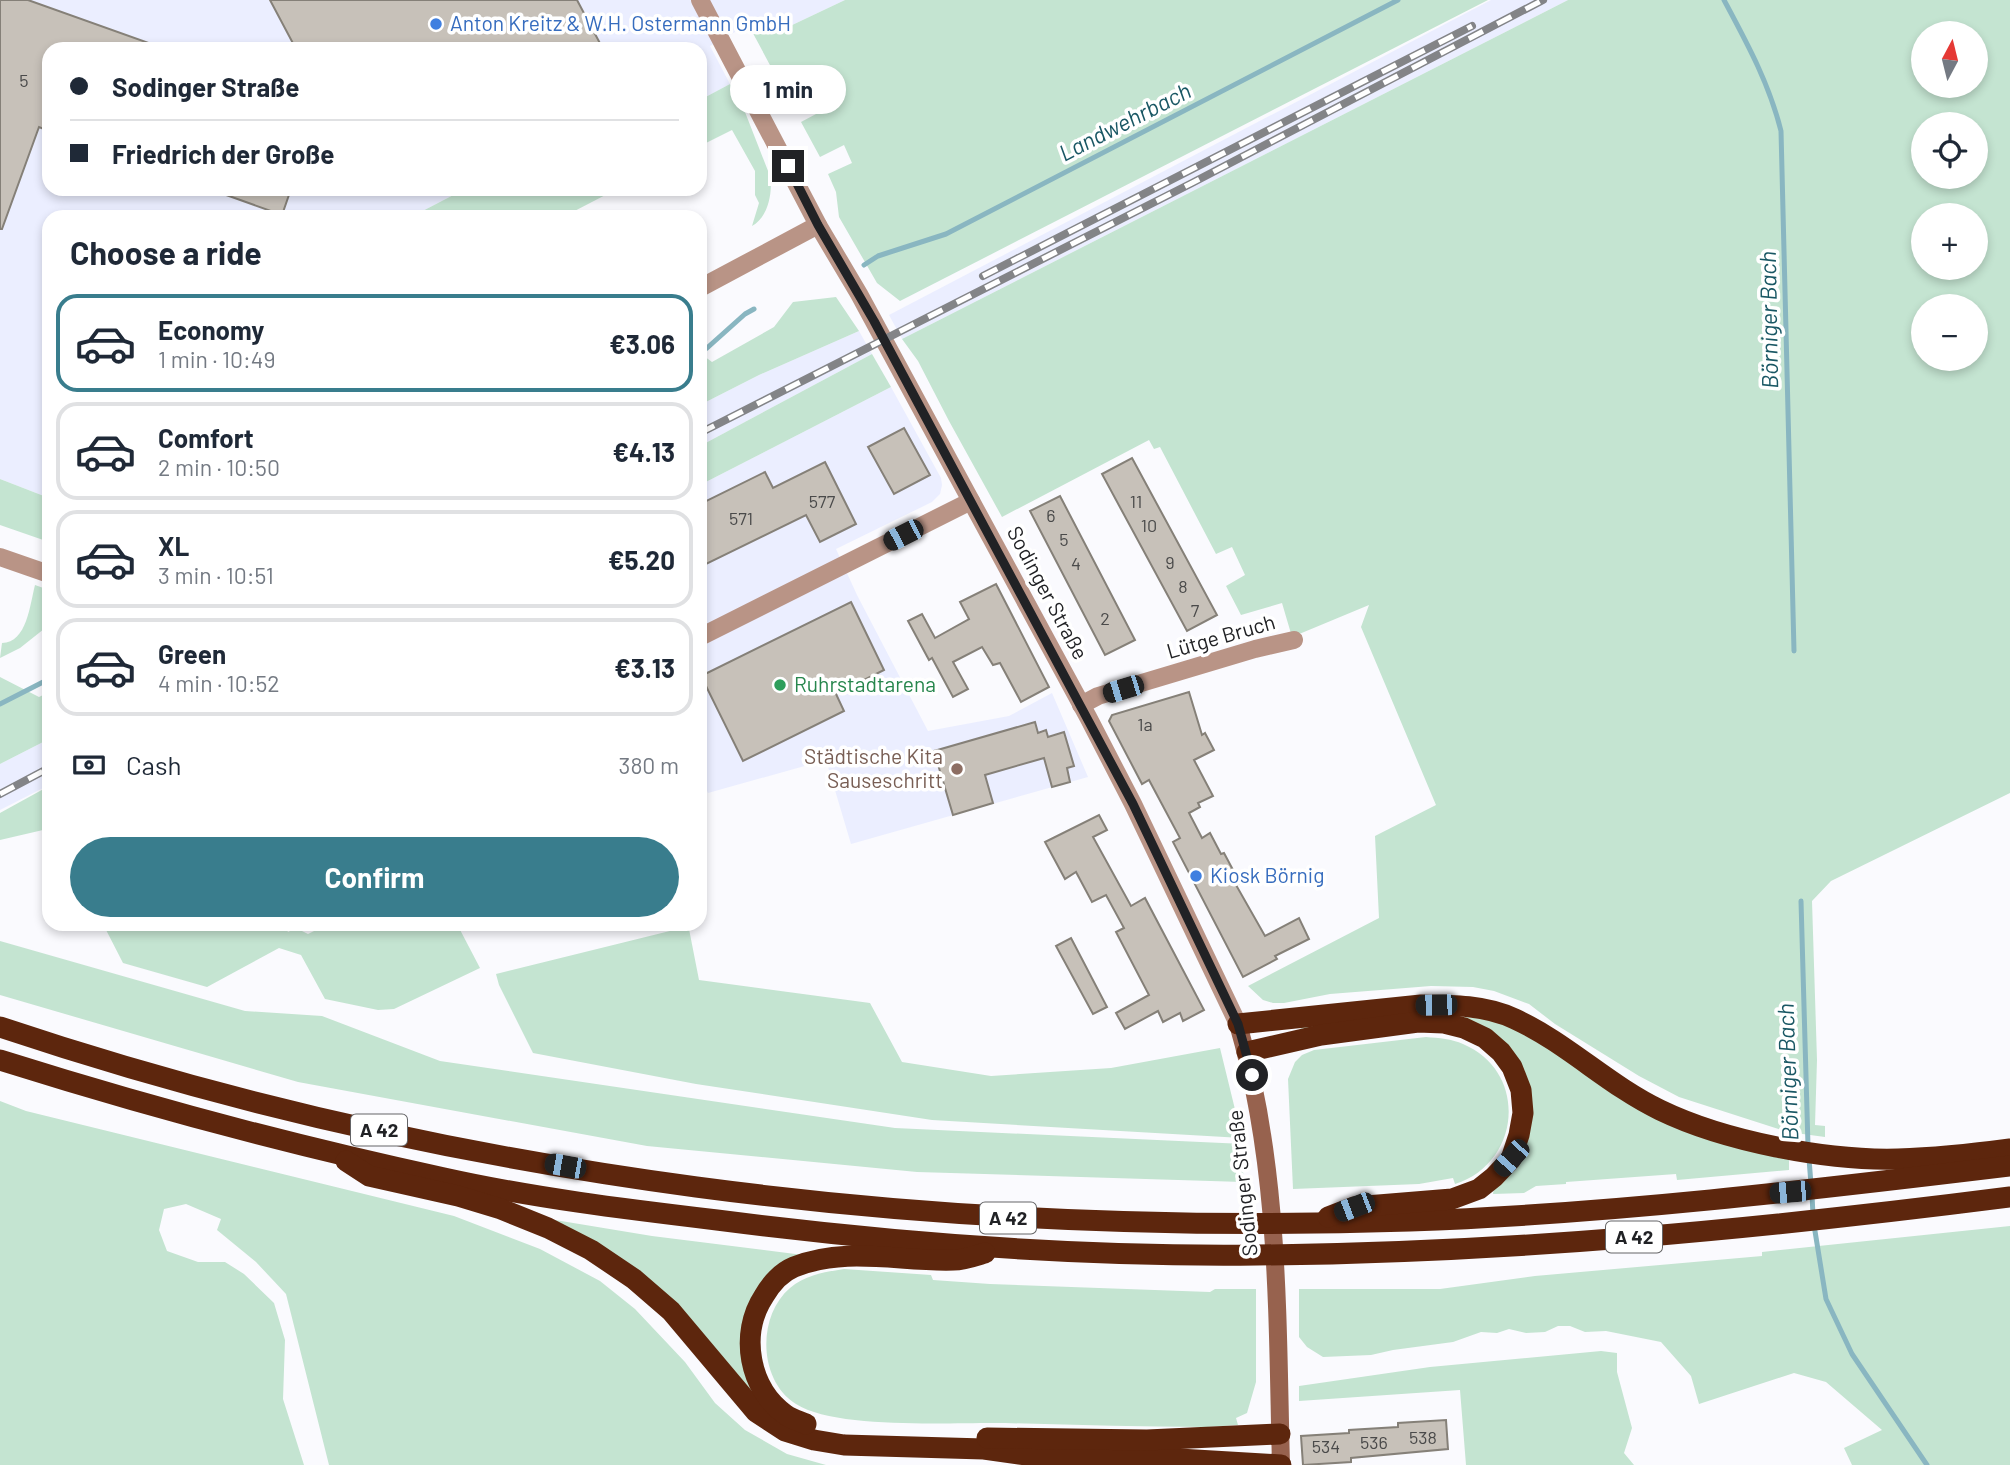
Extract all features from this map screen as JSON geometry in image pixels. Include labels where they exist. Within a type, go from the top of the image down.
[{"type":"highway","points":[[1238,1024],[1421,1005],[1451,1004],[1486,1009],[1514,1018],[1540,1033],[1616,1086],[1660,1110],[1701,1127],[1751,1142],[1826,1154],[1896,1159],[1945,1157],[2010,1149]]},
{"type":"highway","points":[[1247,1052],[1321,1035],[1418,1022],[1444,1023],[1464,1028],[1485,1038],[1512,1067],[1521,1090],[1523,1113],[1511,1158],[1479,1189],[1452,1199],[1354,1207],[1304,1224]]},
{"type":"highway","name":"A 42","points":[[0,1027],[146,1072],[392,1133],[611,1174],[712,1189],[904,1210],[1023,1219],[1304,1224],[1485,1217],[1790,1192],[2010,1166]]},
{"type":"highway","name":"A 42","points":[[0,1060],[161,1108],[443,1178],[605,1207],[810,1232],[1007,1248],[1135,1254],[1254,1255],[1476,1248],[1619,1239],[2010,1197]]},
{"type":"highway","points":[[333,1152],[369,1176],[458,1196],[501,1209],[548,1228],[591,1250],[634,1279],[671,1311],[756,1412],[785,1431],[844,1445],[984,1449],[1026,1455],[1281,1465]]},
{"type":"highway","points":[[1007,1248],[955,1260],[852,1255],[818,1259],[791,1268],[771,1284],[758,1304],[751,1328],[749,1352],[756,1376],[769,1399],[787,1416],[818,1429],[862,1436],[1147,1440],[1280,1434]]},
{"type":"main road","name":"Sodinger Straße","points":[[1238,1024],[1247,1052],[1263,1130],[1270,1187],[1281,1465]]},
{"type":"street","name":"Sodinger Straße","points":[[700,0],[818,225],[859,294],[1081,705],[1133,804],[1238,1024]]},
{"type":"street","points":[[707,284],[818,225]]},
{"type":"street","points":[[707,633],[971,501]]},
{"type":"street","points":[[0,557],[42,572]]},
{"type":"street","name":"Lütge Bruch","points":[[1081,705],[1110,693],[1294,640]]},
{"type":"shaded area","points":[[0,0],[845,0],[788,27],[762,17],[710,46],[730,84],[707,96],[707,42],[42,42],[42,196],[452,196],[424,210],[42,210],[42,495],[0,479]]},
{"type":"shaded area","points":[[1491,0],[1568,0],[902,339],[889,315]]},
{"type":"shaded area","points":[[859,331],[872,354],[707,442],[707,401],[759,375]]},
{"type":"shaded area","points":[[891,387],[941,478],[942,485],[940,494],[932,502],[836,549],[857,595],[928,731],[1009,716],[1052,693],[1088,777],[851,844],[826,760],[708,793],[707,481]]},
{"type":"shaded area","points":[[42,743],[42,789],[0,810],[0,764]]},
{"type":"green space","points":[[845,0],[1488,0],[900,301],[877,283],[839,217],[836,192],[828,174],[852,163],[844,145],[820,157],[801,122],[816,114],[811,105],[793,108],[748,24],[762,17],[788,27]]},
{"type":"green space","points":[[1568,0],[2010,0],[2010,793],[1831,881],[1812,901],[1817,1060],[1815,1125],[1825,1126],[1825,1137],[1788,1132],[1679,1097],[1639,1076],[1555,1024],[1529,1004],[1494,991],[1473,987],[1431,986],[1330,994],[1284,1003],[1263,1000],[1248,986],[1379,918],[1375,836],[1436,805],[1361,627],[1369,605],[1292,637],[1282,603],[1241,615],[1226,586],[1245,575],[1232,547],[1216,554],[1160,447],[1154,449],[1149,440],[1002,517],[918,361],[902,339]]},
{"type":"green space","points":[[730,84],[745,112],[770,176],[771,189],[766,211],[752,226],[759,203],[755,195],[755,171],[732,130],[707,142],[707,96]]},
{"type":"green space","points":[[452,196],[604,196],[576,210],[424,210]]},
{"type":"green space","points":[[836,297],[859,331],[759,375],[707,401],[707,358],[712,362],[774,327],[793,302]]},
{"type":"green space","points":[[872,354],[891,387],[707,481],[707,442]]},
{"type":"green space","points":[[0,479],[42,495],[42,540],[0,525]]},
{"type":"green space","points":[[35,585],[42,588],[42,631],[20,648],[0,658],[2,643],[17,637],[29,612]]},
{"type":"green space","points":[[0,677],[39,697],[42,696],[42,743],[0,764]]},
{"type":"green space","points":[[42,790],[42,830],[0,840],[0,813]]},
{"type":"green space","points":[[107,931],[302,931],[308,934],[314,931],[461,931],[480,968],[394,1009],[378,1010],[325,999],[301,955],[279,948],[207,987],[123,963]]},
{"type":"green space","points":[[670,931],[689,931],[699,980],[870,1003],[902,1062],[991,1076],[1111,1068],[1220,1048],[1242,1138],[932,1120],[696,1084],[533,1053],[496,974]]},
{"type":"green space","points":[[0,941],[245,1011],[322,1016],[440,1061],[895,1128],[1244,1144],[1243,1182],[917,1172],[647,1146],[298,1082],[0,995]]},
{"type":"green space","points":[[1426,1012],[1506,1022],[1596,1079],[1789,1157],[1789,1170],[1677,1180],[1676,1174],[1566,1182],[1536,1186],[1524,1193],[1493,1194],[1494,1187],[1509,1173],[1518,1064],[1415,1016],[1301,1029],[1300,1023]]},
{"type":"green space","points":[[1426,1037],[1463,1044],[1484,1057],[1499,1075],[1507,1095],[1508,1117],[1504,1138],[1493,1157],[1477,1173],[1455,1184],[1453,1178],[1419,1184],[1293,1189],[1288,1079],[1295,1062],[1302,1055],[1314,1050]]},
{"type":"green space","points":[[0,1101],[26,1111],[454,1216],[540,1249],[600,1281],[635,1309],[685,1362],[715,1403],[745,1430],[787,1454],[826,1465],[329,1465],[286,1294],[256,1262],[217,1230],[221,1219],[186,1204],[164,1209],[159,1230],[167,1251],[198,1262],[225,1262],[244,1274],[274,1303],[285,1340],[283,1399],[304,1465],[0,1465]]},
{"type":"green space","points":[[549,1219],[652,1236],[803,1255],[765,1284],[755,1400],[686,1319]]},
{"type":"green space","points":[[2010,1226],[2010,1465],[1852,1465],[1844,1448],[1882,1430],[1826,1382],[1794,1373],[1699,1404],[1691,1376],[1661,1342],[1606,1331],[1585,1332],[1570,1326],[1526,1333],[1509,1329],[1497,1333],[1481,1332],[1453,1342],[1371,1355],[1323,1357],[1307,1347],[1299,1337],[1299,1289],[1440,1289],[1535,1276],[1762,1256],[1762,1252]]},
{"type":"green space","points":[[844,1269],[931,1275],[933,1280],[990,1284],[1210,1292],[1215,1289],[1256,1289],[1256,1382],[1247,1413],[1236,1418],[1238,1425],[1207,1427],[897,1423],[839,1418],[815,1412],[796,1404],[783,1393],[774,1380],[766,1348],[767,1331],[779,1300],[790,1288],[809,1277]]},
{"type":"green space","points":[[1601,1351],[1617,1353],[1617,1372],[1632,1428],[1624,1453],[1634,1465],[1466,1465],[1460,1390],[1299,1401],[1299,1386],[1430,1367]]},
{"type":"building","points":[[0,0],[28,0],[146,42],[42,42],[42,128],[39,127],[0,229]]},
{"type":"building","name":"Anton Kreitz & W.H. Ostermann GmbH","points":[[270,0],[577,0],[599,42],[292,42]]},
{"type":"building","points":[[229,196],[289,196],[284,210],[268,210]]},
{"type":"building","points":[[904,428],[930,475],[894,494],[868,447]]},
{"type":"building","points":[[1132,458],[1217,615],[1187,631],[1102,474]]},
{"type":"building","points":[[825,462],[856,524],[820,542],[806,515],[707,564],[707,501],[765,472],[773,488]]},
{"type":"building","points":[[1060,496],[1135,640],[1105,655],[1030,511]]},
{"type":"building","points":[[996,584],[1049,687],[1021,702],[1000,663],[993,665],[982,647],[953,662],[968,689],[953,697],[908,621],[922,614],[935,638],[969,619],[960,602]]},
{"type":"building","name":"Ruhrstadtarena","points":[[851,602],[884,670],[836,694],[844,711],[743,761],[707,688],[707,673]]},
{"type":"building","points":[[1189,692],[1202,735],[1205,733],[1214,750],[1194,760],[1213,796],[1198,803],[1200,807],[1189,813],[1202,838],[1210,833],[1221,854],[1224,853],[1240,883],[1236,885],[1265,936],[1299,918],[1309,939],[1275,956],[1277,959],[1243,977],[1173,842],[1180,838],[1149,780],[1142,784],[1109,721],[1112,715]]},
{"type":"building","points":[[1035,722],[1038,733],[1046,730],[1048,737],[1064,732],[1074,766],[1067,768],[1070,782],[1052,787],[1044,758],[985,775],[993,803],[953,815],[934,751]]},
{"type":"building","points":[[1099,815],[1107,830],[1093,837],[1131,906],[1145,898],[1204,1010],[1183,1021],[1180,1013],[1163,1022],[1158,1011],[1125,1029],[1116,1013],[1149,995],[1116,932],[1124,928],[1106,895],[1092,902],[1076,872],[1065,879],[1045,842]]},
{"type":"building","points":[[1071,938],[1107,1007],[1093,1014],[1056,946]]},
{"type":"building","points":[[1446,1420],[1448,1449],[1351,1458],[1351,1462],[1303,1465],[1301,1436],[1398,1427],[1398,1423]]},
{"type":"waterway","name":"Landwehrbach","points":[[864,265],[878,256],[946,234],[1398,0]]},
{"type":"waterway","name":"Börniger Bach","points":[[1724,0],[1764,80],[1781,131],[1794,651]]},
{"type":"waterway","name":"Landwehrbach","points":[[707,348],[754,309]]},
{"type":"waterway","name":"Landwehrbach","points":[[0,704],[42,683]]},
{"type":"waterway","name":"Börniger Bach","points":[[1801,901],[1808,1146]]},
{"type":"waterway","name":"Börniger Bach","points":[[1809,1159],[1811,1184]]},
{"type":"waterway","name":"Börniger Bach","points":[[1812,1194],[1813,1216]]},
{"type":"waterway","name":"Börniger Bach","points":[[1814,1225],[1826,1299],[1852,1354],[1927,1465]]},
{"type":"railway","points":[[707,429],[1192,183],[1543,0]]},
{"type":"railway","points":[[983,276],[1472,26]]},
{"type":"railway","points":[[0,794],[42,772]]},
{"type":"place","name":"Anton Kreitz & W.H. Ostermann GmbH","points":[[436,24]]},
{"type":"place","name":"Ruhrstadtarena","points":[[780,685]]},
{"type":"place","name":"Städtische Kita Sauseschritt","points":[[957,769]]},
{"type":"place","name":"Kiosk Börnig","points":[[1196,876]]},
{"type":"route","points":[[788,166],[1133,804],[1238,1024],[1252,1075]]}]
